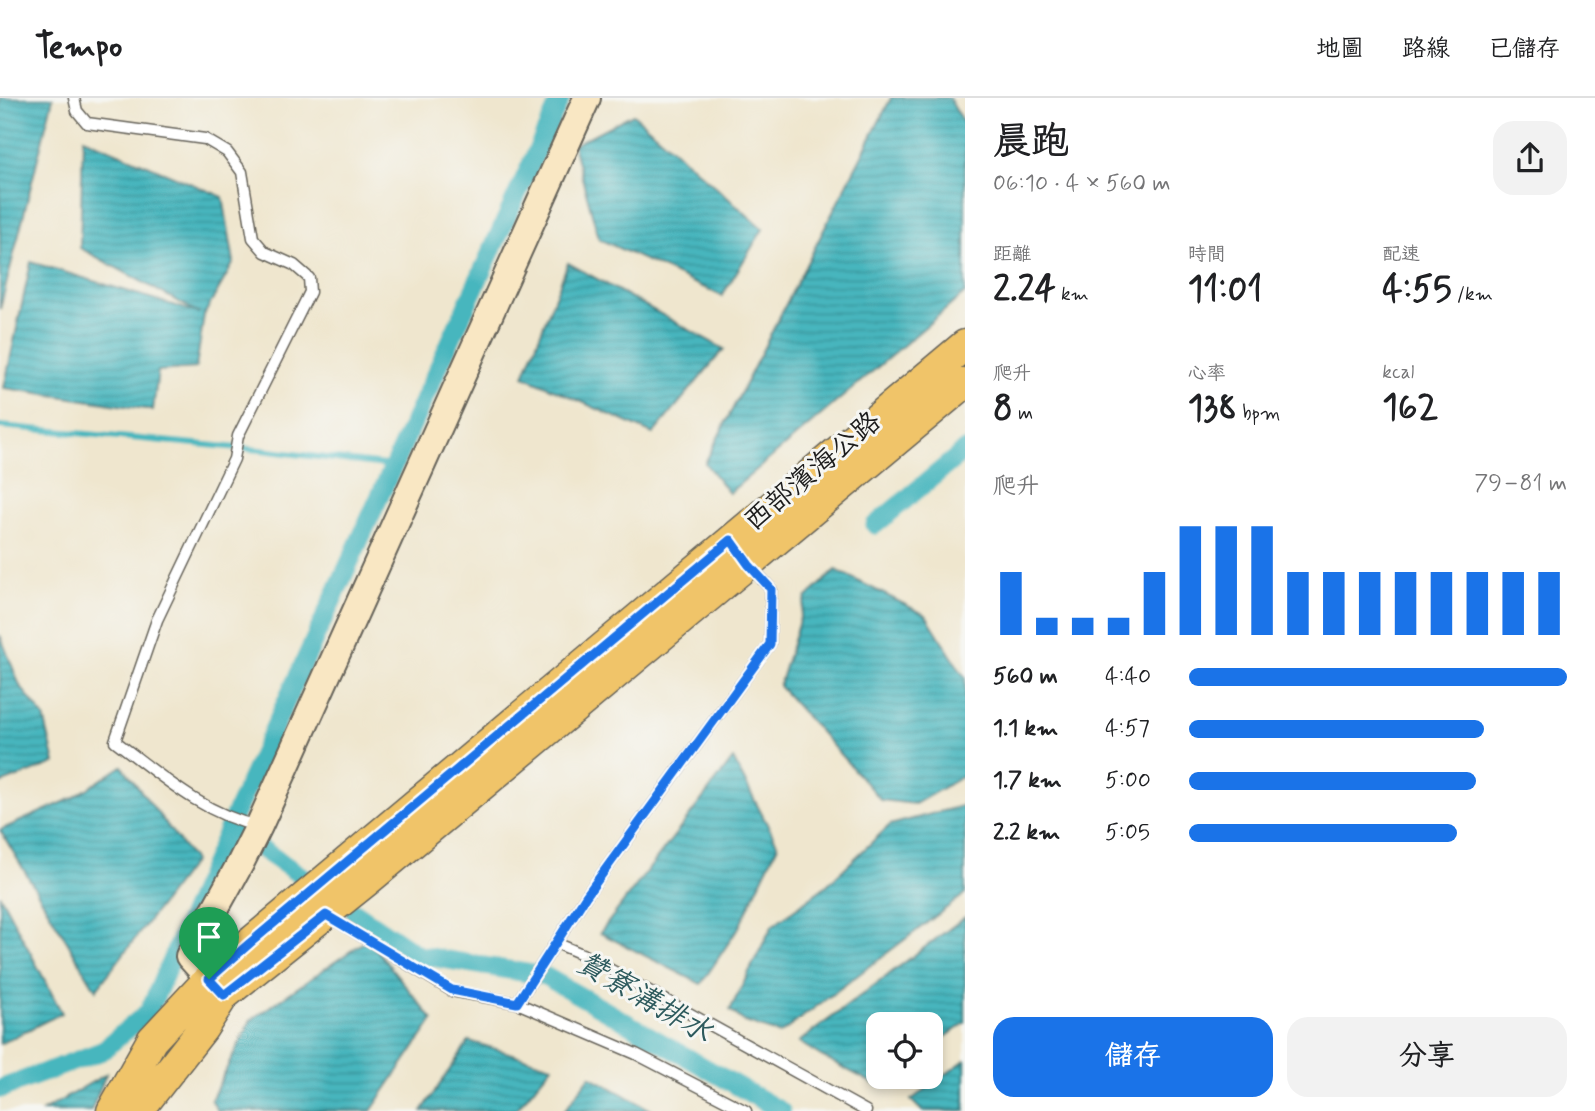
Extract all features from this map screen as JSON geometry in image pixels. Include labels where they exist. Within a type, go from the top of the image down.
[{"type":"main road","name":"西部濱海公路","points":[[111,1111],[152,1040],[217,987],[326,915],[740,553],[965,345]]},
{"type":"main road","name":"西部濱海公路","points":[[138,1111],[203,1028],[217,987],[250,943],[740,553],[965,383]]},
{"type":"street","points":[[217,987],[189,956],[240,864],[253,825],[587,98]]},
{"type":"lane","points":[[74,98],[76,111],[87,123],[205,139],[227,152],[242,172],[253,238],[265,252],[294,265],[309,278],[310,292],[238,436],[234,458],[157,620],[115,741],[193,799],[222,814],[253,825]]},
{"type":"lane","points":[[517,1003],[586,896],[770,644],[771,589],[740,553]]},
{"type":"lane","points":[[326,915],[452,990],[517,1003],[636,1054],[746,1111]]},
{"type":"lane","points":[[556,943],[582,954],[866,1111]]},
{"type":"water","points":[[0,98],[53,98],[0,309]]},
{"type":"water","points":[[891,98],[949,98],[965,126],[965,293],[729,493],[705,463]]},
{"type":"water","points":[[633,114],[763,229],[722,296],[599,239],[573,145]]},
{"type":"water","points":[[83,138],[223,197],[234,262],[204,315],[196,368],[158,371],[153,410],[4,388],[31,262],[199,313],[80,248]]},
{"type":"water","points":[[568,263],[724,349],[653,434],[524,376]]},
{"type":"water","points":[[836,570],[926,615],[965,678],[965,775],[915,804],[881,800],[779,686],[806,598]]},
{"type":"water","points":[[0,635],[20,686],[44,717],[55,763],[0,784]]},
{"type":"water","points":[[733,759],[778,845],[739,927],[701,984],[600,933]]},
{"type":"water","points":[[122,766],[194,861],[96,990],[0,830],[73,798]]},
{"type":"water","points":[[965,805],[965,894],[780,1034],[745,1022],[730,1010],[772,926],[827,885],[890,825]]},
{"type":"water","points":[[0,895],[62,1013],[0,1044]]},
{"type":"water","points":[[965,917],[965,1023],[943,1039],[943,1012],[866,1012],[866,1080],[799,1042]]},
{"type":"water","points":[[368,939],[433,1020],[371,1111],[218,1111],[211,1100],[251,1020]]},
{"type":"water","points":[[469,1041],[552,1066],[515,1111],[422,1111]]},
{"type":"water","points":[[965,1060],[965,1111],[922,1111],[911,1100],[926,1089],[943,1089],[943,1076]]},
{"type":"water","points":[[106,1074],[91,1111],[43,1111]]},
{"type":"water","points":[[590,1076],[653,1111],[564,1111]]},
{"type":"waterway","points":[[229,827],[561,98]]},
{"type":"waterway","points":[[0,426],[261,450],[393,466]]},
{"type":"waterway","points":[[875,525],[965,450]]},
{"type":"waterway","name":"贊寮溝排水","points":[[0,1089],[102,1051],[149,1011],[229,827],[303,877]]},
{"type":"waterway","name":"贊寮溝排水","points":[[355,912],[418,955],[545,976],[781,1111]]},
{"type":"route","points":[[731,540],[771,589],[770,644],[586,896],[517,1003],[452,990],[326,915],[224,995],[209,979],[731,540]]}]
